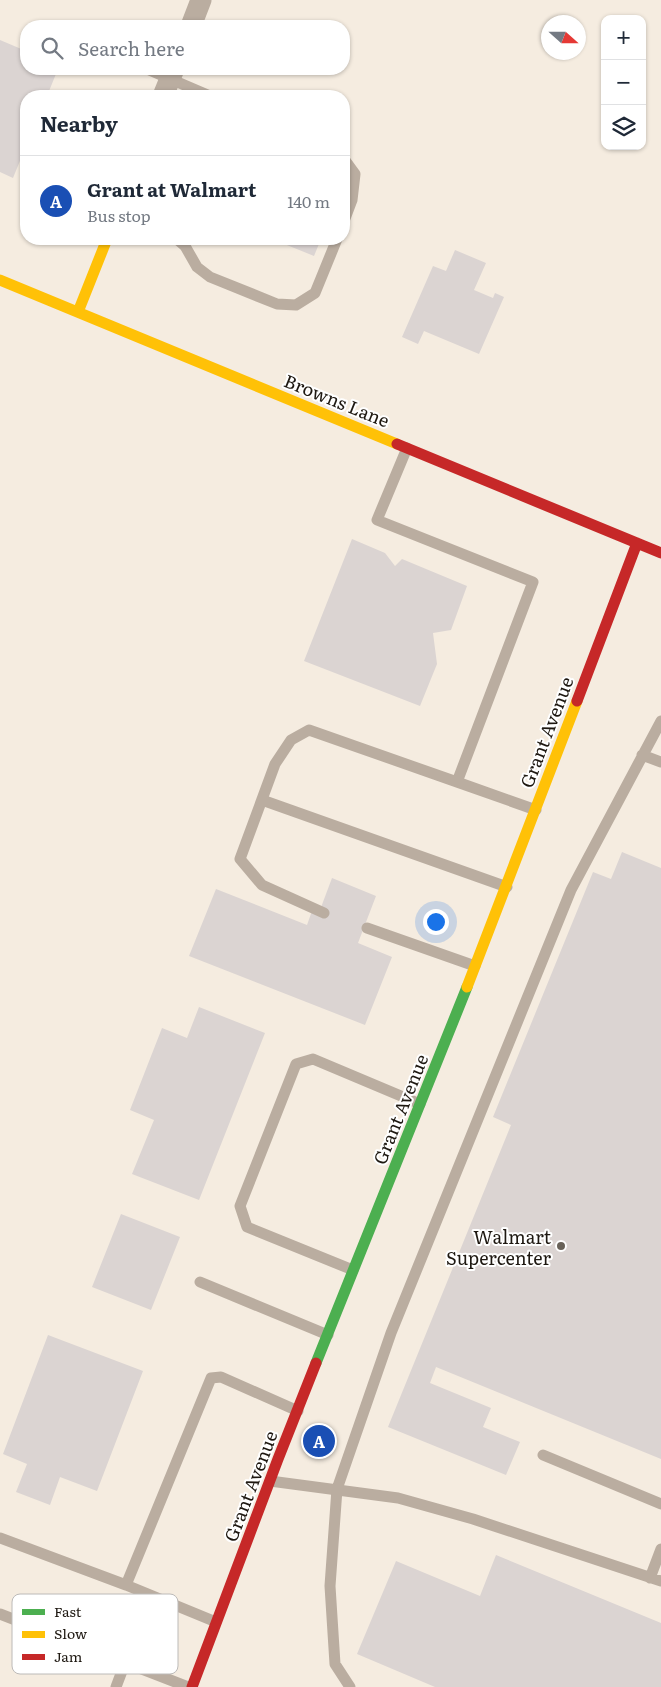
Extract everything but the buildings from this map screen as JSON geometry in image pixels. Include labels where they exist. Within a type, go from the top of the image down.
[{"type":"street","points":[[193,20],[201,0]]},
{"type":"street","points":[[78,312],[105,245]]},
{"type":"street","name":"Browns Lane","points":[[0,280],[661,553]]},
{"type":"street","name":"Grant Avenue","points":[[190,1687],[298,1410],[507,887],[637,543]]},
{"type":"lane","points":[[158,75],[194,90]]},
{"type":"lane","points":[[350,167],[355,174],[350,205]]},
{"type":"lane","points":[[184,245],[197,267],[210,277],[277,304],[296,304],[315,293],[335,245]]},
{"type":"lane","points":[[407,448],[377,520],[533,582],[457,782]]},
{"type":"lane","points":[[350,1687],[335,1664],[330,1586],[338,1489],[391,1333],[571,890],[661,721]]},
{"type":"lane","points":[[324,913],[262,885],[240,859],[276,764],[291,740],[309,730],[536,810]]},
{"type":"lane","points":[[642,755],[661,762]]},
{"type":"lane","points":[[262,800],[507,887]]},
{"type":"lane","points":[[368,928],[475,966]]},
{"type":"lane","points":[[354,1271],[247,1227],[240,1206],[296,1064],[313,1059],[420,1104]]},
{"type":"lane","points":[[200,1282],[328,1335]]},
{"type":"lane","points":[[126,1585],[211,1378],[221,1377],[298,1410]]},
{"type":"lane","points":[[543,1455],[661,1504]]},
{"type":"lane","points":[[270,1481],[398,1498],[464,1516],[656,1579],[661,1549]]},
{"type":"lane","points":[[0,1538],[148,1594]]},
{"type":"lane","points":[[178,1606],[216,1622]]},
{"type":"lane","points":[[0,1614],[12,1619]]},
{"type":"lane","points":[[116,1687],[121,1674]]},
{"type":"lane","points":[[155,1674],[190,1687]]},
{"type":"traffic: fast","points":[[316,1363],[467,987]]},
{"type":"traffic: slow","points":[[78,312],[105,245]]},
{"type":"traffic: slow","points":[[0,280],[397,444]]},
{"type":"traffic: slow","points":[[467,987],[577,701]]},
{"type":"traffic: jam","points":[[397,444],[661,553]]},
{"type":"traffic: jam","points":[[577,701],[637,543]]},
{"type":"traffic: jam","points":[[192,1687],[316,1363]]},
{"type":"place","name":"Walmart Supercenter","points":[[561,1246]]},
{"type":"place","name":"Grant at Walmart","points":[[319,1441]]}]
